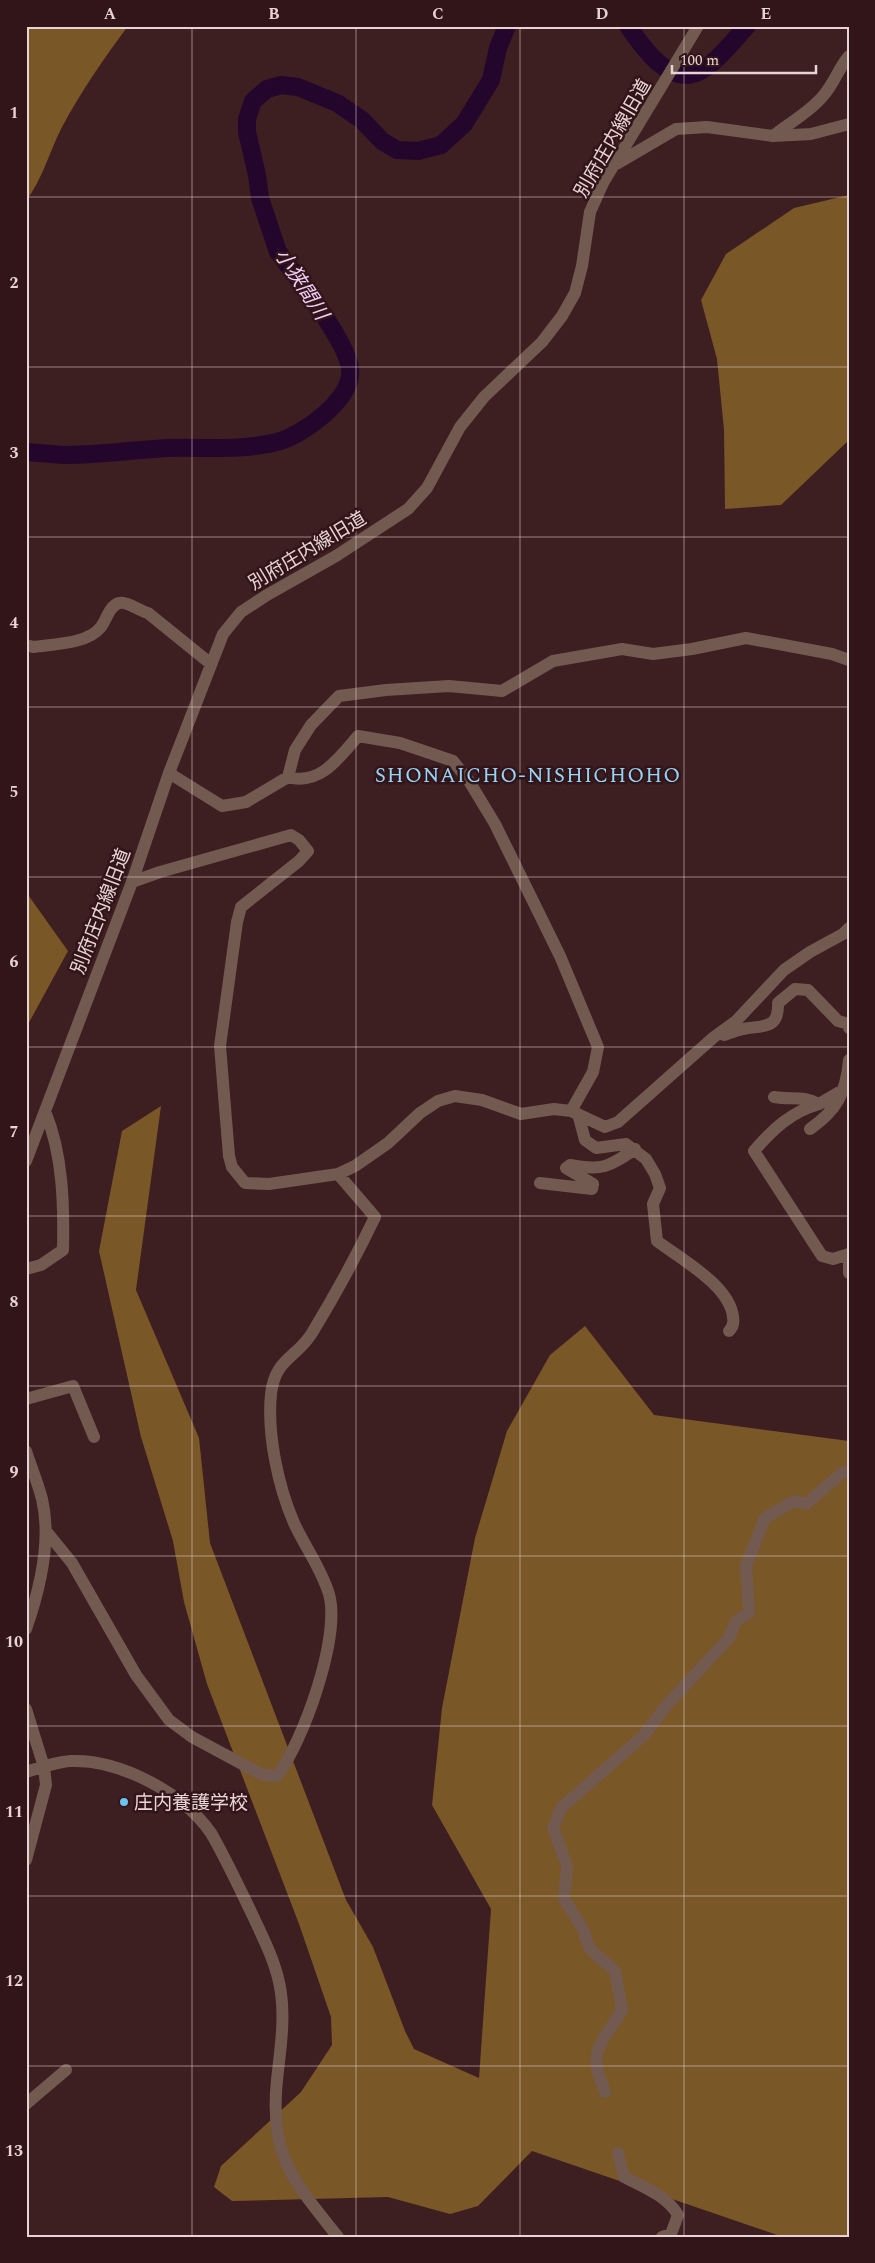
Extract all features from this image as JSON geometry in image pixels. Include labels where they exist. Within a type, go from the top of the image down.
[{"type":"street","name":"別府庄内線旧道","points":[[26,1162],[132,882],[169,773],[223,634],[241,612],[386,524],[408,508],[427,488],[460,427],[514,366],[542,342],[562,316],[575,293],[582,266],[590,212],[603,183],[692,40],[698,26]]},
{"type":"street","points":[[773,136],[822,98],[835,80],[839,68],[849,56]]},
{"type":"street","points":[[616,164],[676,129],[707,126],[773,136],[811,134],[849,124]]},
{"type":"street","points":[[26,645],[33,647],[83,638],[100,628],[110,610],[117,604],[124,603],[148,613],[211,664]]},
{"type":"street","points":[[169,773],[222,806],[246,802],[288,777],[296,750],[327,707],[338,696],[386,690],[449,686],[502,691],[553,662],[622,649],[653,654],[662,653],[746,638],[832,654],[849,660]]},
{"type":"street","points":[[288,777],[300,780],[319,776],[358,736],[400,743],[453,762],[461,770],[495,824],[521,876],[560,956],[598,1047],[593,1072],[575,1113],[585,1140],[596,1148],[626,1144],[646,1159],[655,1174],[660,1188],[653,1204],[657,1241],[711,1280],[726,1296],[733,1312],[734,1320],[732,1328],[729,1330]]},
{"type":"street","points":[[132,882],[160,872],[291,835],[299,840],[308,851],[299,861],[241,907],[237,922],[220,1046],[226,1141],[232,1167],[245,1182],[269,1184],[338,1174],[356,1166],[382,1148],[420,1113],[438,1101],[455,1096],[482,1100],[521,1114],[554,1109],[575,1113],[605,1127],[618,1122],[714,1037],[736,1021],[784,970],[810,952],[843,934],[849,928]]},
{"type":"street","points":[[714,1037],[744,1029],[763,1028],[772,1024],[778,1012],[778,1003],[795,989],[808,990],[838,1021],[849,1024],[849,1028]]},
{"type":"street","points":[[810,1129],[836,1107],[847,1080],[849,1060]]},
{"type":"street","points":[[843,1090],[819,1104],[801,1109],[770,1132],[754,1151],[822,1256],[833,1259],[849,1254]]},
{"type":"street","points":[[774,1097],[790,1099],[805,1097],[819,1104]]},
{"type":"street","points":[[26,1269],[40,1266],[63,1250],[62,1188],[59,1158],[51,1127],[44,1111]]},
{"type":"street","points":[[540,1183],[592,1189],[593,1184],[566,1168],[570,1165],[588,1168],[608,1166],[635,1149]]},
{"type":"street","points":[[46,1531],[72,1563],[136,1675],[169,1720],[192,1736],[261,1774],[276,1776],[294,1749],[314,1696],[328,1644],[331,1620],[329,1596],[321,1572],[294,1523],[282,1491],[273,1455],[270,1396],[273,1381],[280,1366],[311,1336],[336,1289],[350,1268],[375,1217],[338,1174]]},
{"type":"street","points":[[849,1264],[849,1273]]},
{"type":"street","points":[[26,1399],[73,1386],[94,1437]]},
{"type":"street","points":[[26,1451],[42,1499],[46,1531],[37,1597],[26,1629]]},
{"type":"street","points":[[605,2092],[596,2072],[596,2052],[622,2010],[615,1971],[589,1948],[583,1929],[564,1899],[567,1866],[553,1828],[561,1808],[644,1735],[666,1706],[729,1638],[736,1622],[750,1613],[746,1566],[765,1518],[794,1501],[806,1504],[843,1472],[849,1471]]},
{"type":"street","points":[[26,1709],[44,1766],[45,1792],[27,1857]]},
{"type":"street","points":[[26,1772],[44,1766],[81,1761],[120,1769],[177,1798],[198,1816],[211,1832],[268,1948],[279,1979],[283,2017],[275,2110],[276,2130],[280,2147],[288,2168],[297,2183],[338,2237]]},
{"type":"street","points":[[26,2104],[66,2070]]},
{"type":"street","points":[[618,2153],[624,2177],[654,2192],[672,2205],[678,2216],[670,2234],[662,2237]]},
{"type":"shaded area","points":[[26,26],[128,26],[76,102],[61,129],[37,184],[26,201]]},
{"type":"shaded area","points":[[849,195],[849,440],[781,505],[725,509],[724,430],[717,359],[701,300],[726,254],[794,208]]},
{"type":"shaded area","points":[[26,892],[68,951],[26,1028]]},
{"type":"shaded area","points":[[161,1106],[136,1290],[199,1438],[210,1543],[346,1900],[373,1947],[405,2031],[414,2049],[479,2078],[491,1909],[432,1805],[442,1708],[475,1538],[507,1431],[550,1355],[585,1326],[654,1415],[849,1441],[849,2237],[783,2237],[532,2151],[478,2206],[450,2214],[388,2197],[232,2201],[214,2187],[221,2166],[301,2092],[332,2045],[331,2017],[299,1924],[207,1684],[184,1602],[173,1541],[141,1437],[99,1251],[122,1131]]},
{"type":"waterway","name":"小狭間川","points":[[26,452],[77,455],[167,448],[250,447],[288,438],[313,424],[325,414],[344,392],[349,380],[350,368],[347,356],[340,342],[308,292],[278,252],[260,198],[257,175],[247,132],[247,119],[253,101],[267,89],[281,85],[298,87],[337,103],[362,120],[382,141],[397,150],[418,151],[441,145],[464,124],[491,80],[498,48],[507,26]]},
{"type":"waterway","name":"小狭間川","points":[[628,26],[656,61],[675,73],[685,75],[703,70],[723,53],[747,26]]},
{"type":"place","name":"庄内養護学校","points":[[124,1802]]},
{"type":"district","name":"SHONAICHO-NISHICHOHO","points":[[528,775]]}]
